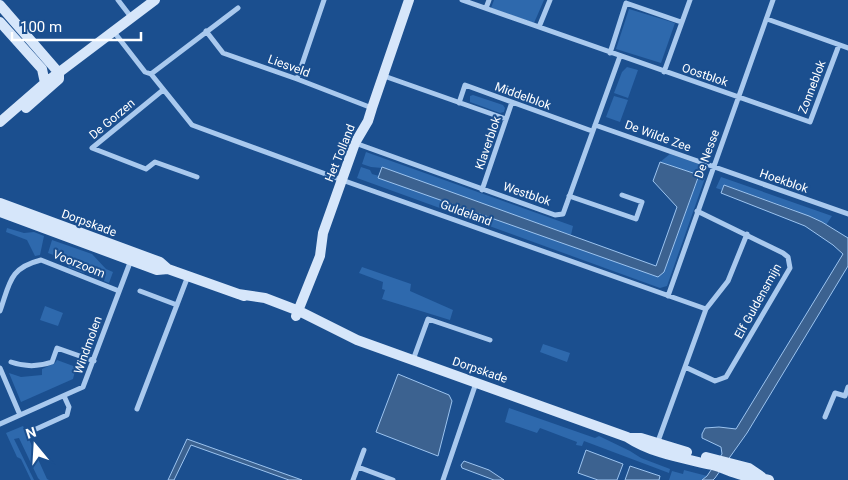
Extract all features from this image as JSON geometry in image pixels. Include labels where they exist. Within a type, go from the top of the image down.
[{"type":"main road","points":[[0,122],[45,83],[155,0]]},
{"type":"main road","name":"Het Tolland","points":[[297,314],[320,256],[323,233],[355,143],[372,108],[409,0]]},
{"type":"main road","points":[[0,5],[59,73],[59,79],[49,90],[0,130]]},
{"type":"main road","points":[[0,22],[42,69],[45,83]]},
{"type":"main road","points":[[35,61],[40,61],[43,58],[43,53]]},
{"type":"main road","name":"Dorpskade","points":[[0,203],[132,257]]},
{"type":"main road","name":"Dorpskade","points":[[0,212],[132,257],[160,262],[168,269],[238,294],[265,298],[356,340],[627,437],[641,438],[656,447],[688,453],[720,464],[749,468],[765,479]]},
{"type":"street","points":[[118,0],[132,18]]},
{"type":"street","points":[[297,79],[324,0]]},
{"type":"street","name":"Oostblok","points":[[462,0],[738,97]]},
{"type":"street","points":[[486,8],[489,0]]},
{"type":"street","points":[[539,28],[550,0]]},
{"type":"street","name":"Oostblok","points":[[664,72],[690,0]]},
{"type":"street","name":"De Nesse","points":[[668,296],[773,0]]},
{"type":"street","points":[[610,53],[626,3],[682,22]]},
{"type":"street","points":[[151,74],[238,8]]},
{"type":"street","points":[[767,19],[848,48]]},
{"type":"street","name":"Liesveld","points":[[206,31],[223,53],[372,108]]},
{"type":"street","name":"Guldeland","points":[[114,32],[145,72],[151,74],[192,125],[706,309]]},
{"type":"street","name":"Zonneblok","points":[[738,97],[810,122],[839,45]]},
{"type":"street","name":"Westblok","points":[[355,143],[482,190],[555,215],[562,214],[620,56]]},
{"type":"street","points":[[384,76],[506,120]]},
{"type":"street","name":"Middelblok","points":[[459,103],[465,85],[592,131]]},
{"type":"street","name":"De Gorzen","points":[[162,90],[92,148],[146,169],[155,162],[196,177]]},
{"type":"street","name":"Klaverblok","points":[[482,190],[512,102]]},
{"type":"street","name":"De Wilde Zee","points":[[595,125],[713,167]]},
{"type":"street","name":"Hoekblok","points":[[713,167],[848,214]]},
{"type":"street","points":[[569,196],[636,219],[642,202],[622,195]]},
{"type":"street","name":"Elf Guldensmijn","points":[[685,368],[715,381],[726,377],[790,268],[788,257],[783,253],[698,211]]},
{"type":"street","points":[[656,447],[706,309],[728,281],[747,234]]},
{"type":"street","name":"Windmolen","points":[[0,424],[83,387],[132,257]]},
{"type":"street","name":"Voorzoom","points":[[0,311],[13,274],[18,268],[41,260],[119,291]]},
{"type":"street","points":[[137,409],[188,276]]},
{"type":"street","points":[[140,291],[177,305]]},
{"type":"street","points":[[413,360],[428,319],[490,340]]},
{"type":"street","points":[[11,362],[22,366],[40,366],[52,362],[57,348],[94,361]]},
{"type":"street","points":[[0,368],[20,415]]},
{"type":"street","points":[[443,480],[476,383]]},
{"type":"street","points":[[825,417],[835,392],[846,396],[848,387]]},
{"type":"street","points":[[34,430],[67,415],[69,407],[64,396]]},
{"type":"street","points":[[353,480],[364,450]]},
{"type":"street","points":[[358,466],[393,480]]},
{"type":"shaded area","points":[[494,0],[544,0],[534,23],[491,8]]},
{"type":"shaded area","points":[[629,9],[675,23],[661,63],[616,49]]},
{"type":"shaded area","points":[[627,67],[638,70],[628,98],[614,93],[622,72]]},
{"type":"shaded area","points":[[473,95],[503,105],[505,108],[504,112],[500,113],[470,102],[470,96]]},
{"type":"shaded area","points":[[614,96],[628,100],[620,122],[606,117]]},
{"type":"shaded area","points":[[366,152],[573,226],[571,235],[382,168],[362,164]]},
{"type":"shaded area","points":[[670,154],[707,167],[702,177],[705,178],[667,286],[660,288],[357,178],[361,167],[370,170],[372,174],[379,176],[378,178],[664,272],[699,176],[660,162]]},
{"type":"shaded area","points":[[660,162],[699,175],[664,272],[658,277],[378,178],[382,167],[656,266],[677,207],[653,181]]},
{"type":"shaded area","points":[[721,177],[832,216],[826,225],[792,209],[724,185],[722,190],[716,188]]},
{"type":"shaded area","points":[[724,185],[809,216],[848,238],[848,266],[747,433],[715,478],[713,480],[702,480],[707,476],[722,454],[721,447],[702,438],[705,428],[736,429],[843,254],[805,226],[721,193]]},
{"type":"shaded area","points":[[7,228],[24,233],[34,232],[44,236],[40,255],[35,256],[27,240],[6,232]]},
{"type":"shaded area","points":[[52,240],[92,254],[106,269],[113,272],[109,283],[104,281],[106,274],[86,267],[84,273],[68,267],[70,261],[48,253]]},
{"type":"shaded area","points":[[362,267],[411,284],[410,291],[453,310],[450,320],[382,299],[385,290],[382,289],[383,282],[359,273]]},
{"type":"shaded area","points":[[45,306],[63,313],[58,326],[40,320]]},
{"type":"shaded area","points":[[543,344],[570,353],[567,362],[540,352]]},
{"type":"shaded area","points":[[57,360],[76,367],[73,379],[21,402],[9,373],[21,377],[42,375],[42,369],[55,363]]},
{"type":"shaded area","points":[[398,374],[449,395],[452,401],[438,456],[376,432]]},
{"type":"shaded area","points":[[509,408],[595,438],[599,436],[641,458],[670,469],[669,473],[584,441],[582,446],[576,445],[577,442],[540,428],[537,433],[505,422]]},
{"type":"shaded area","points":[[23,426],[49,480],[40,480],[38,478],[19,438],[14,439],[34,480],[31,480],[21,459],[17,457],[6,433]]},
{"type":"shaded area","points":[[187,439],[302,480],[289,480],[191,445],[174,480],[168,480]]},
{"type":"shaded area","points":[[586,450],[623,464],[617,480],[598,480],[578,473]]},
{"type":"shaded area","points":[[464,461],[489,470],[504,480],[494,480],[462,468],[461,465]]},
{"type":"shaded area","points":[[630,466],[660,476],[659,480],[625,480]]},
{"type":"shaded area","points":[[684,470],[707,476],[702,480],[669,480],[672,471],[683,474]]}]
